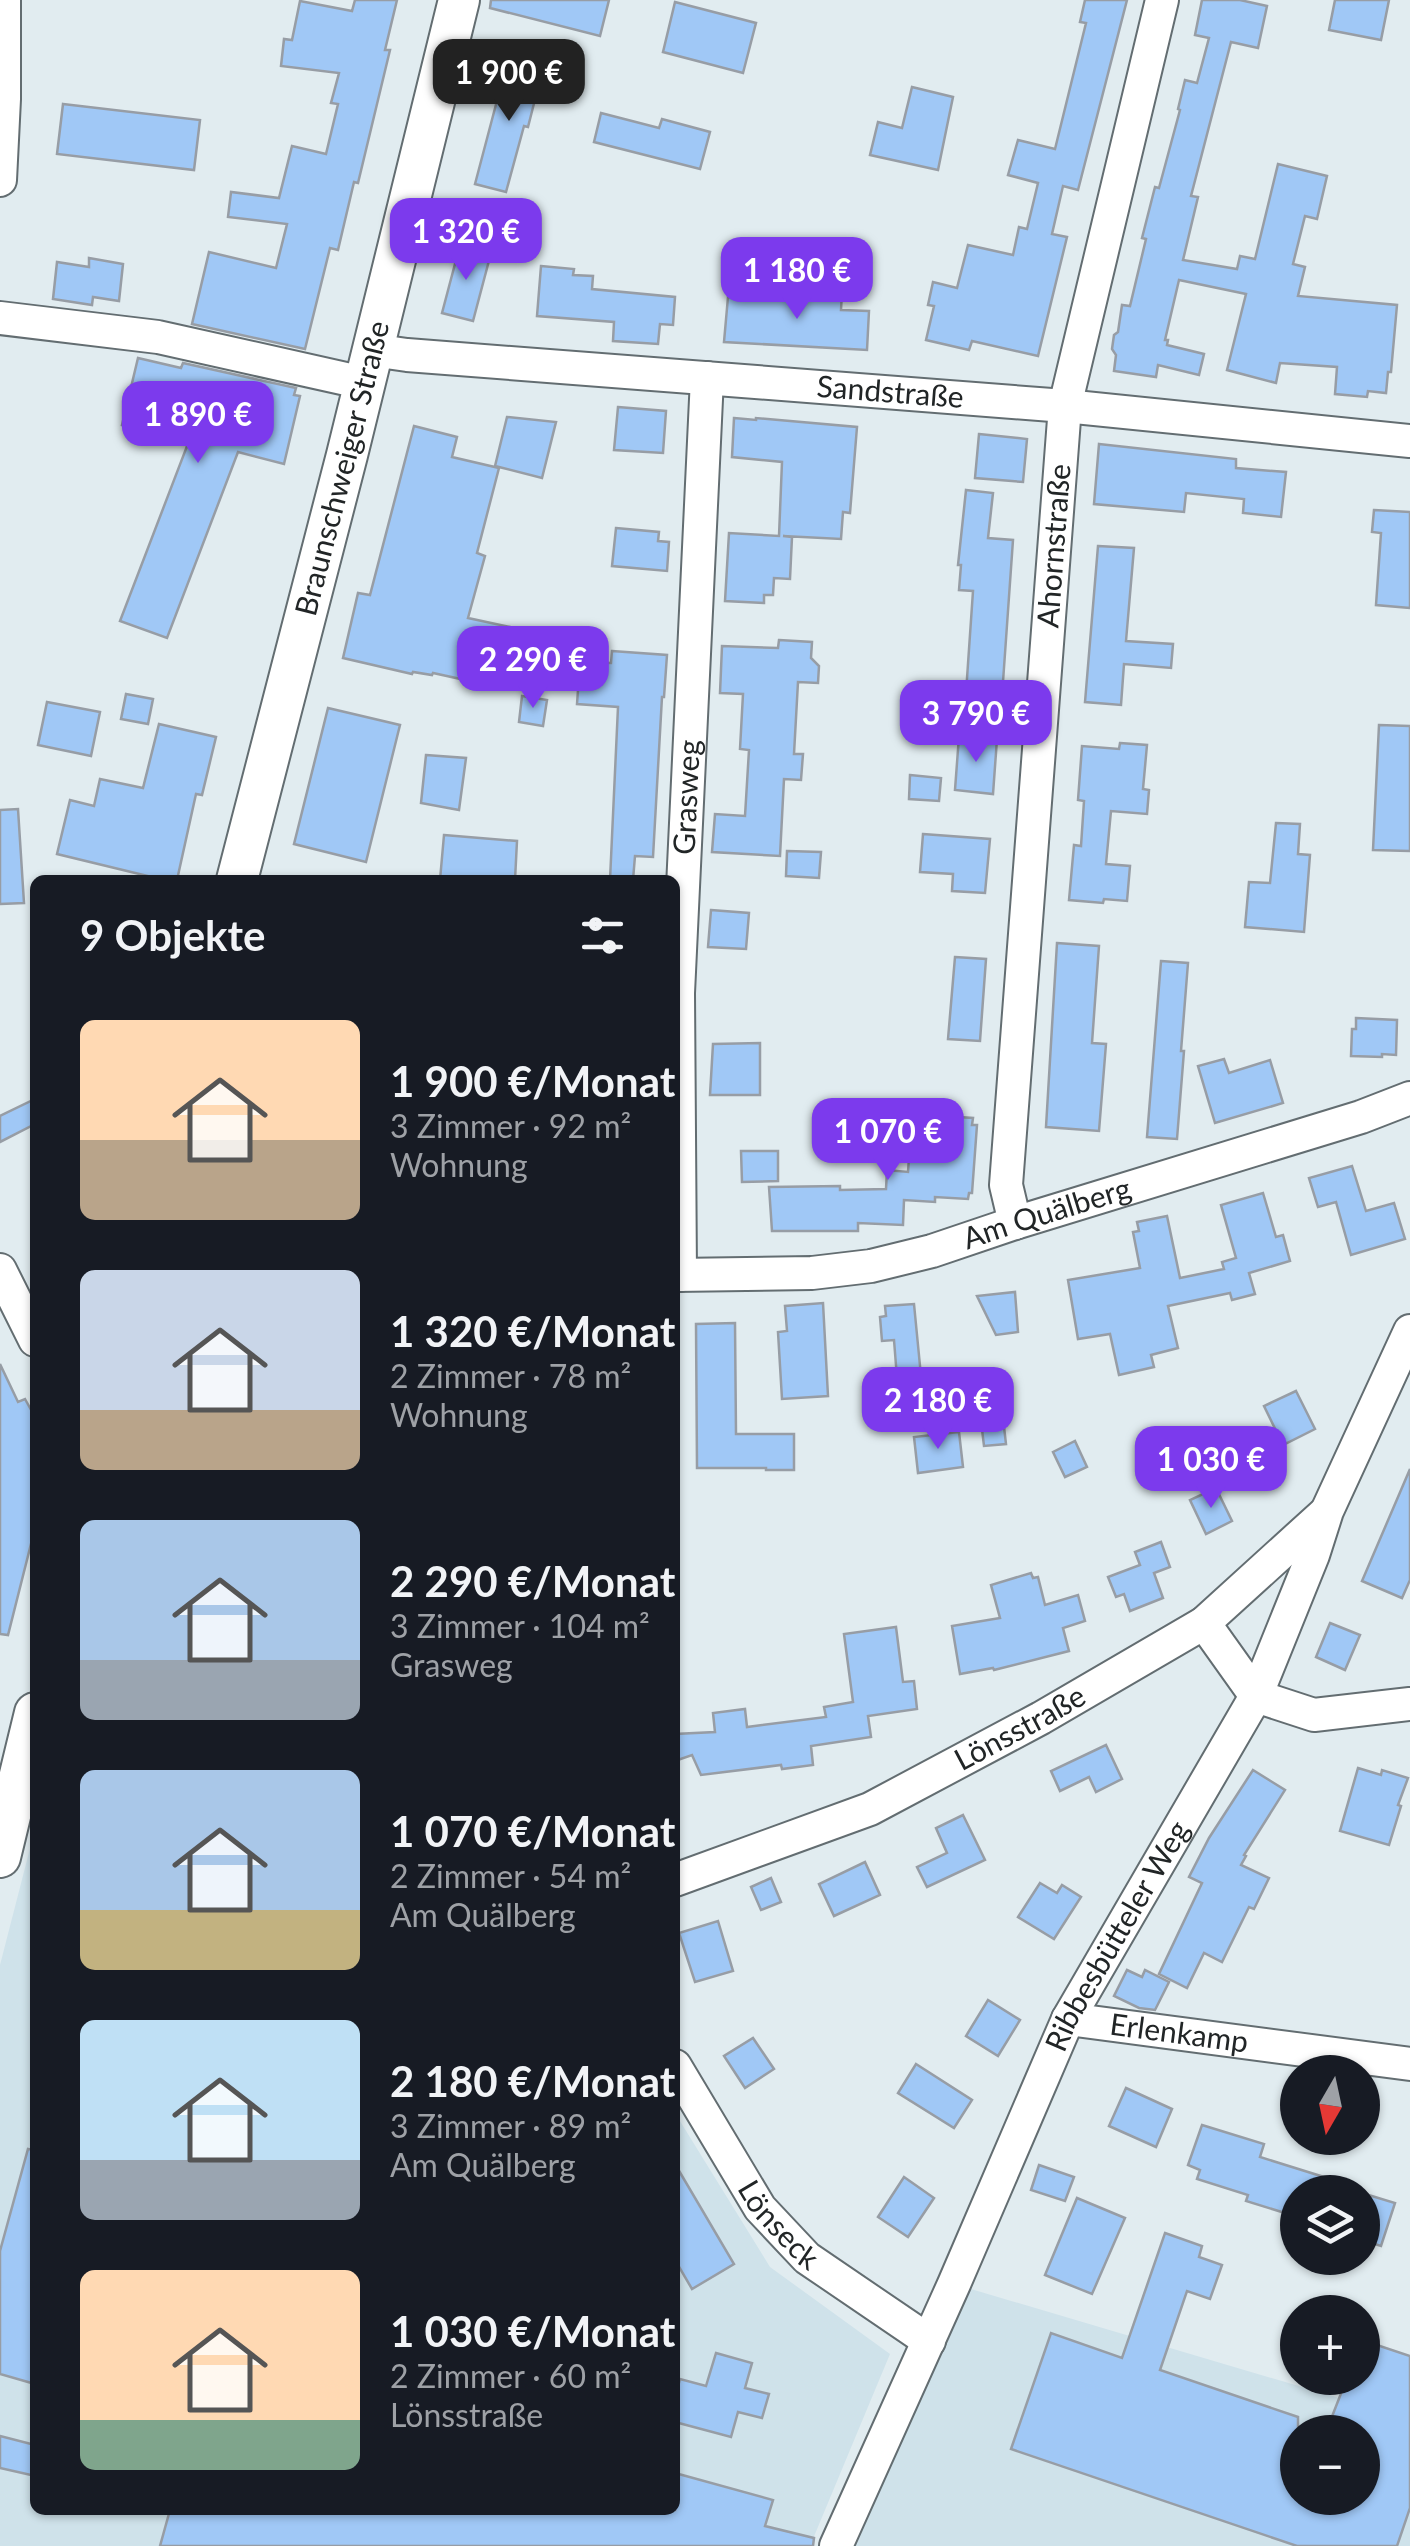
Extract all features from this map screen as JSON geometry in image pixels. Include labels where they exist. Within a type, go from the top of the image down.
[{"type":"street","points":[[0,180],[4,0]]},
{"type":"street","name":"Braunschweiger Straße","points":[[238,875],[356,369],[459,0]]},
{"type":"street","name":"Ahornstraße","points":[[1015,1223],[1006,1186],[1064,406],[1162,0]]},
{"type":"street","name":"Sandstraße","points":[[0,318],[158,337],[356,369],[407,354],[1064,406],[1410,440]]},
{"type":"street","name":"Grasweg","points":[[680,951],[707,378]]},
{"type":"street","name":"Am Quälberg","points":[[680,1275],[812,1273],[871,1266],[932,1252],[1361,1117],[1410,1098]]},
{"type":"street","points":[[0,1270],[30,1330]]},
{"type":"street","name":"Ribbesbütteler Weg","points":[[836,2546],[1068,2019],[1256,1696],[1328,1511],[1410,1331]]},
{"type":"street","name":"Lönsstraße","points":[[680,1878],[870,1809],[1042,1718],[1204,1623],[1328,1511]]},
{"type":"street","points":[[1204,1623],[1256,1696],[1314,1715],[1410,1704]]},
{"type":"street","points":[[0,1857],[24,1813],[30,1758]]},
{"type":"street","name":"Erlenkamp","points":[[1068,2019],[1410,2064]]},
{"type":"street","name":"Lönseck","points":[[680,2074],[760,2208],[807,2258],[929,2340]]},
{"type":"shaded area","points":[[30,1848],[30,2515],[680,2515],[680,2121],[770,2267],[890,2354],[810,2546],[0,2546],[0,1965]]},
{"type":"shaded area","points":[[954,2284],[1280,2381],[1280,2395],[1329,2395],[1410,2419],[1410,2546],[855,2546],[853,2507]]},
{"type":"building","points":[[355,0],[397,0],[385,50],[390,50],[358,183],[354,182],[338,250],[330,248],[305,349],[192,324],[209,252],[276,268],[287,224],[228,217],[231,192],[279,198],[292,146],[326,154],[338,104],[331,103],[339,73],[281,66],[284,39],[292,40],[300,1],[352,11]]},
{"type":"building","points":[[491,0],[609,0],[600,36],[490,8]]},
{"type":"building","points":[[1085,0],[1127,0],[1078,190],[1063,186],[1052,234],[1067,237],[1038,356],[972,341],[969,350],[926,340],[934,306],[928,305],[933,282],[957,288],[968,245],[1013,255],[1019,227],[1027,229],[1038,183],[1008,175],[1018,140],[1055,149],[1086,23],[1080,22]]},
{"type":"building","points":[[1202,0],[1240,0],[1267,6],[1258,48],[1231,42],[1191,196],[1198,197],[1183,260],[1237,269],[1240,256],[1255,259],[1278,164],[1327,176],[1317,219],[1305,216],[1293,264],[1305,267],[1298,296],[1397,305],[1386,393],[1368,391],[1367,397],[1335,394],[1337,367],[1280,363],[1276,383],[1227,370],[1246,294],[1179,280],[1165,340],[1167,345],[1204,354],[1199,375],[1158,365],[1156,377],[1114,371],[1114,335],[1118,332],[1122,305],[1130,306],[1146,239],[1142,238],[1155,187],[1159,188],[1185,80],[1197,83],[1209,38],[1195,35]]},
{"type":"building","points":[[1335,0],[1389,0],[1381,40],[1329,30]]},
{"type":"building","points":[[675,2],[756,23],[743,73],[663,52]]},
{"type":"building","points":[[508,59],[543,68],[506,192],[475,184]]},
{"type":"building","points":[[912,87],[953,97],[938,170],[870,155],[878,122],[902,128]]},
{"type":"building","points":[[63,104],[200,120],[194,170],[57,154]]},
{"type":"building","points":[[601,113],[659,128],[662,119],[710,132],[700,169],[594,142]]},
{"type":"building","points":[[460,245],[491,253],[473,321],[442,313]]},
{"type":"building","points":[[89,258],[123,264],[119,301],[93,297],[92,305],[53,299],[57,262],[89,267]]},
{"type":"building","points":[[541,266],[574,269],[573,275],[593,276],[592,289],[675,297],[673,325],[660,324],[658,344],[613,341],[614,322],[537,316]]},
{"type":"building","points":[[803,290],[842,292],[841,310],[869,311],[867,350],[724,342],[728,297],[803,302]]},
{"type":"building","points":[[138,358],[181,368],[183,363],[296,388],[294,395],[300,396],[284,464],[238,452],[167,638],[120,621],[189,441],[122,425]]},
{"type":"building","points":[[618,407],[666,411],[663,453],[614,450]]},
{"type":"building","points":[[507,417],[556,422],[542,478],[495,466]]},
{"type":"building","points":[[734,418],[857,427],[850,513],[843,512],[841,539],[783,536],[792,537],[790,579],[774,578],[773,595],[764,595],[764,603],[725,601],[729,533],[779,536],[782,462],[732,457]]},
{"type":"building","points":[[414,426],[457,437],[452,457],[499,468],[477,553],[485,556],[468,618],[519,629],[506,689],[343,658],[358,593],[370,595]]},
{"type":"building","points":[[979,434],[1027,439],[1023,482],[975,478]]},
{"type":"building","points":[[1099,444],[1236,459],[1236,468],[1286,472],[1281,517],[1243,513],[1244,499],[1186,493],[1184,512],[1094,504]]},
{"type":"building","points":[[966,490],[993,493],[988,538],[1013,540],[1002,696],[966,693],[973,591],[959,590],[958,565]]},
{"type":"building","points":[[1374,510],[1410,512],[1410,608],[1376,605],[1381,533],[1372,532]]},
{"type":"building","points":[[616,528],[659,532],[658,541],[669,542],[667,571],[612,566]]},
{"type":"building","points":[[1098,546],[1134,548],[1126,641],[1173,644],[1171,668],[1124,664],[1121,705],[1085,702]]},
{"type":"building","points":[[779,640],[812,642],[811,658],[819,666],[818,683],[798,682],[794,754],[803,754],[801,780],[784,779],[780,856],[712,852],[715,814],[745,816],[749,750],[740,749],[743,694],[720,693],[722,646],[778,648]]},
{"type":"building","points":[[612,651],[667,655],[653,857],[635,856],[633,875],[610,875],[618,707],[577,704],[580,662],[611,663]]},
{"type":"building","points":[[126,694],[153,699],[148,724],[121,719]]},
{"type":"building","points":[[522,696],[547,700],[543,726],[519,722]]},
{"type":"building","points":[[47,702],[100,712],[91,756],[38,745]]},
{"type":"building","points":[[328,708],[400,725],[366,862],[294,844]]},
{"type":"building","points":[[159,724],[216,737],[202,795],[196,794],[178,875],[143,875],[57,854],[70,800],[94,806],[100,779],[143,788]]},
{"type":"building","points":[[1379,725],[1410,726],[1410,851],[1373,850]]},
{"type":"building","points":[[959,736],[997,739],[993,794],[955,790]]},
{"type":"building","points":[[1120,743],[1147,745],[1143,789],[1149,790],[1147,814],[1111,811],[1106,864],[1130,866],[1127,901],[1069,900],[1074,845],[1081,846],[1084,801],[1078,800],[1082,746],[1119,749]]},
{"type":"building","points":[[426,755],[466,758],[459,810],[421,803]]},
{"type":"building","points":[[910,775],[941,778],[939,801],[909,799]]},
{"type":"building","points":[[18,809],[24,903],[0,904],[0,810]]},
{"type":"building","points":[[1276,823],[1300,824],[1298,854],[1310,855],[1304,932],[1245,927],[1249,882],[1270,883]]},
{"type":"building","points":[[923,834],[990,839],[985,893],[952,891],[953,874],[920,872]]},
{"type":"building","points":[[444,835],[517,841],[515,875],[440,875]]},
{"type":"building","points":[[787,851],[821,852],[819,878],[786,876]]},
{"type":"building","points":[[711,910],[749,913],[746,949],[708,947]]},
{"type":"building","points":[[1057,943],[1099,946],[1092,1043],[1106,1044],[1099,1131],[1046,1127]]},
{"type":"building","points":[[955,957],[986,959],[980,1041],[948,1039]]},
{"type":"building","points":[[1161,961],[1188,963],[1177,1139],[1147,1137]]},
{"type":"building","points":[[1356,1018],[1397,1020],[1396,1055],[1351,1056]]},
{"type":"building","points":[[760,1043],[760,1095],[710,1095],[713,1044]]},
{"type":"building","points":[[1224,1059],[1229,1073],[1270,1060],[1283,1103],[1215,1123],[1198,1066]]},
{"type":"building","points":[[30,1101],[30,1127],[0,1142],[0,1116]]},
{"type":"building","points":[[912,1114],[973,1118],[972,1125],[977,1125],[972,1193],[968,1199],[904,1200],[903,1225],[858,1223],[858,1231],[772,1231],[769,1187],[886,1189],[887,1170],[908,1172]]},
{"type":"building","points":[[741,1151],[778,1151],[778,1181],[742,1182]]},
{"type":"building","points":[[1352,1166],[1366,1211],[1394,1203],[1405,1239],[1351,1255],[1336,1202],[1318,1207],[1309,1178]]},
{"type":"building","points":[[1263,1193],[1276,1237],[1283,1235],[1290,1261],[1249,1273],[1255,1294],[1232,1300],[1230,1293],[1168,1306],[1178,1348],[1151,1355],[1154,1367],[1119,1375],[1110,1334],[1078,1339],[1068,1280],[1140,1268],[1133,1232],[1139,1231],[1137,1222],[1167,1216],[1180,1278],[1224,1269],[1222,1262],[1236,1258],[1221,1205]]},
{"type":"building","points":[[1015,1292],[1018,1332],[996,1335],[977,1296]]},
{"type":"building","points":[[823,1303],[828,1396],[782,1399],[778,1332],[787,1331],[785,1306]]},
{"type":"building","points":[[914,1304],[921,1376],[897,1378],[894,1340],[882,1341],[880,1317],[886,1316],[885,1306]]},
{"type":"building","points":[[735,1323],[736,1434],[794,1434],[794,1470],[697,1468],[696,1324]]},
{"type":"building","points":[[0,1364],[18,1402],[25,1399],[30,1408],[30,1548],[8,1635],[0,1634]]},
{"type":"building","points":[[1296,1391],[1315,1429],[1283,1445],[1264,1406]]},
{"type":"building","points":[[1003,1418],[1006,1444],[984,1446],[981,1421]]},
{"type":"building","points":[[959,1432],[963,1467],[918,1473],[914,1437]]},
{"type":"building","points":[[1075,1441],[1087,1467],[1065,1477],[1053,1452]]},
{"type":"building","points":[[1410,1469],[1410,1580],[1402,1598],[1362,1581]]},
{"type":"building","points":[[1216,1488],[1232,1521],[1206,1534],[1190,1500]]},
{"type":"building","points":[[1161,1542],[1170,1567],[1154,1573],[1163,1598],[1130,1611],[1124,1594],[1116,1597],[1108,1577],[1140,1565],[1135,1552]]},
{"type":"building","points":[[1031,1573],[1033,1578],[1038,1577],[1045,1605],[1078,1595],[1085,1621],[1063,1628],[1069,1651],[994,1670],[960,1674],[952,1626],[1000,1618],[991,1585]]},
{"type":"building","points":[[1330,1623],[1360,1635],[1345,1670],[1316,1657]]},
{"type":"building","points":[[896,1627],[903,1682],[914,1681],[917,1709],[868,1716],[871,1737],[811,1746],[813,1765],[701,1775],[692,1755],[680,1759],[680,1734],[715,1732],[713,1713],[745,1709],[747,1727],[826,1717],[824,1707],[853,1702],[844,1634]]},
{"type":"building","points":[[1106,1745],[1122,1779],[1096,1792],[1089,1777],[1060,1791],[1051,1771]]},
{"type":"building","points":[[1358,1768],[1408,1778],[1389,1845],[1340,1831]]},
{"type":"building","points":[[1253,1770],[1285,1790],[1241,1865],[1269,1878],[1254,1909],[1249,1907],[1222,1962],[1204,1953],[1187,1988],[1159,1974],[1202,1883],[1189,1877]]},
{"type":"building","points":[[963,1815],[985,1860],[927,1887],[917,1867],[947,1853],[936,1828]]},
{"type":"building","points":[[865,1862],[880,1895],[834,1916],[819,1884]]},
{"type":"building","points":[[771,1878],[781,1902],[761,1910],[751,1887]]},
{"type":"building","points":[[1040,1883],[1057,1893],[1062,1885],[1081,1897],[1054,1939],[1018,1917]]},
{"type":"building","points":[[718,1921],[733,1971],[695,1982],[680,1933]]},
{"type":"building","points":[[1127,1970],[1142,1977],[1145,1970],[1169,1982],[1155,2010],[1139,2008],[1114,1996]]},
{"type":"building","points":[[988,2000],[1020,2020],[998,2056],[966,2036]]},
{"type":"building","points":[[753,2038],[774,2069],[745,2088],[724,2056]]},
{"type":"building","points":[[916,2064],[972,2100],[954,2128],[898,2093]]},
{"type":"building","points":[[1126,2088],[1172,2109],[1156,2147],[1109,2126]]},
{"type":"building","points":[[1202,2125],[1264,2144],[1260,2157],[1318,2175],[1280,2175],[1280,2211],[1246,2201],[1248,2195],[1197,2179],[1200,2170],[1188,2165]]},
{"type":"building","points":[[30,2149],[30,2383],[0,2374],[0,2251]]},
{"type":"building","points":[[1039,2165],[1074,2177],[1065,2201],[1031,2190]]},
{"type":"building","points":[[680,2172],[734,2264],[692,2289],[680,2269]]},
{"type":"building","points":[[904,2177],[934,2198],[908,2237],[878,2217]]},
{"type":"building","points":[[1077,2198],[1125,2218],[1092,2294],[1045,2275]]},
{"type":"building","points":[[1380,2198],[1395,2203],[1380,2246]]},
{"type":"building","points":[[1165,2233],[1202,2246],[1199,2257],[1222,2265],[1210,2299],[1187,2291],[1160,2370],[1292,2415],[1280,2415],[1280,2515],[1380,2515],[1380,2415],[1333,2415],[1340,2395],[1380,2395],[1380,2346],[1410,2356],[1410,2508],[1397,2546],[1297,2546],[1011,2449],[1051,2333],[1122,2358]]},
{"type":"building","points":[[716,2353],[752,2363],[745,2388],[769,2394],[762,2418],[738,2412],[731,2437],[680,2423],[680,2379],[706,2386]]},
{"type":"building","points":[[0,2436],[30,2444],[30,2475],[0,2468]]},
{"type":"building","points":[[680,2474],[773,2500],[765,2526],[814,2538],[813,2546],[160,2546],[169,2515],[680,2515]]}]
